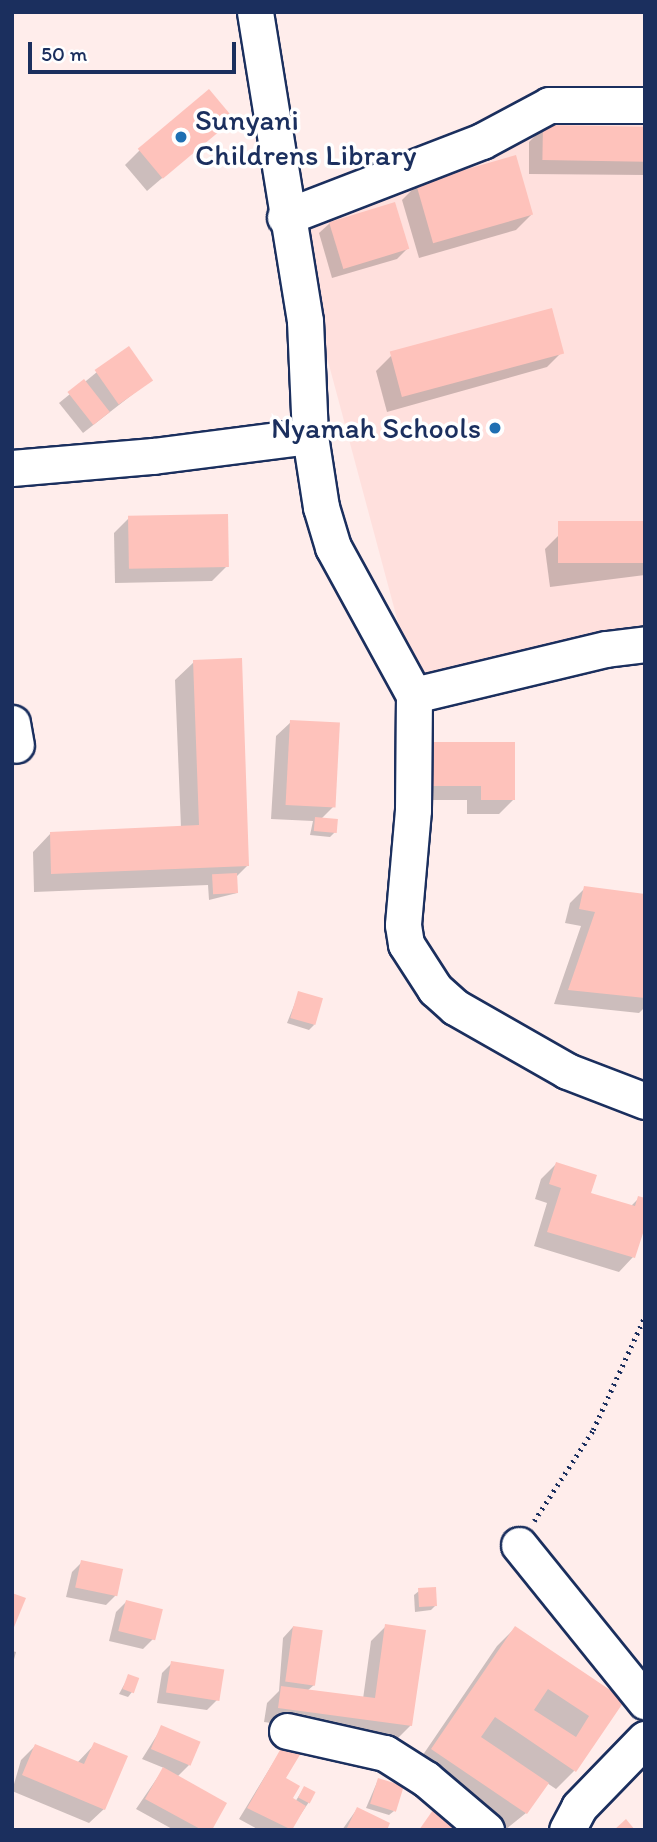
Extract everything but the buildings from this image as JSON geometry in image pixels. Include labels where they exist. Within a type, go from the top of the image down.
[{"type":"street","points":[[255,12],[285,217],[304,321],[310,436],[333,547],[414,695],[413,810],[403,925],[416,964],[455,1007],[567,1071],[645,1101]]},
{"type":"street","points":[[285,217],[482,141],[549,105],[645,105]]},
{"type":"street","points":[[12,468],[153,456],[310,436]]},
{"type":"street","points":[[414,695],[606,649],[645,644]]},
{"type":"street","points":[[519,1545],[645,1701]]},
{"type":"street","points":[[287,1731],[385,1754],[426,1779],[486,1830]]},
{"type":"street","points":[[567,1830],[579,1807],[645,1739]]},
{"type":"path","points":[[519,1545],[593,1430],[645,1316]]},
{"type":"shaded area","name":"Nyamah Schools","points":[[539,114],[645,116],[645,634],[414,682],[291,223]]},
{"type":"place","name":"Sunyani Childrens Library","points":[[181,137]]},
{"type":"place","name":"Nyamah Schools","points":[[495,428]]}]
